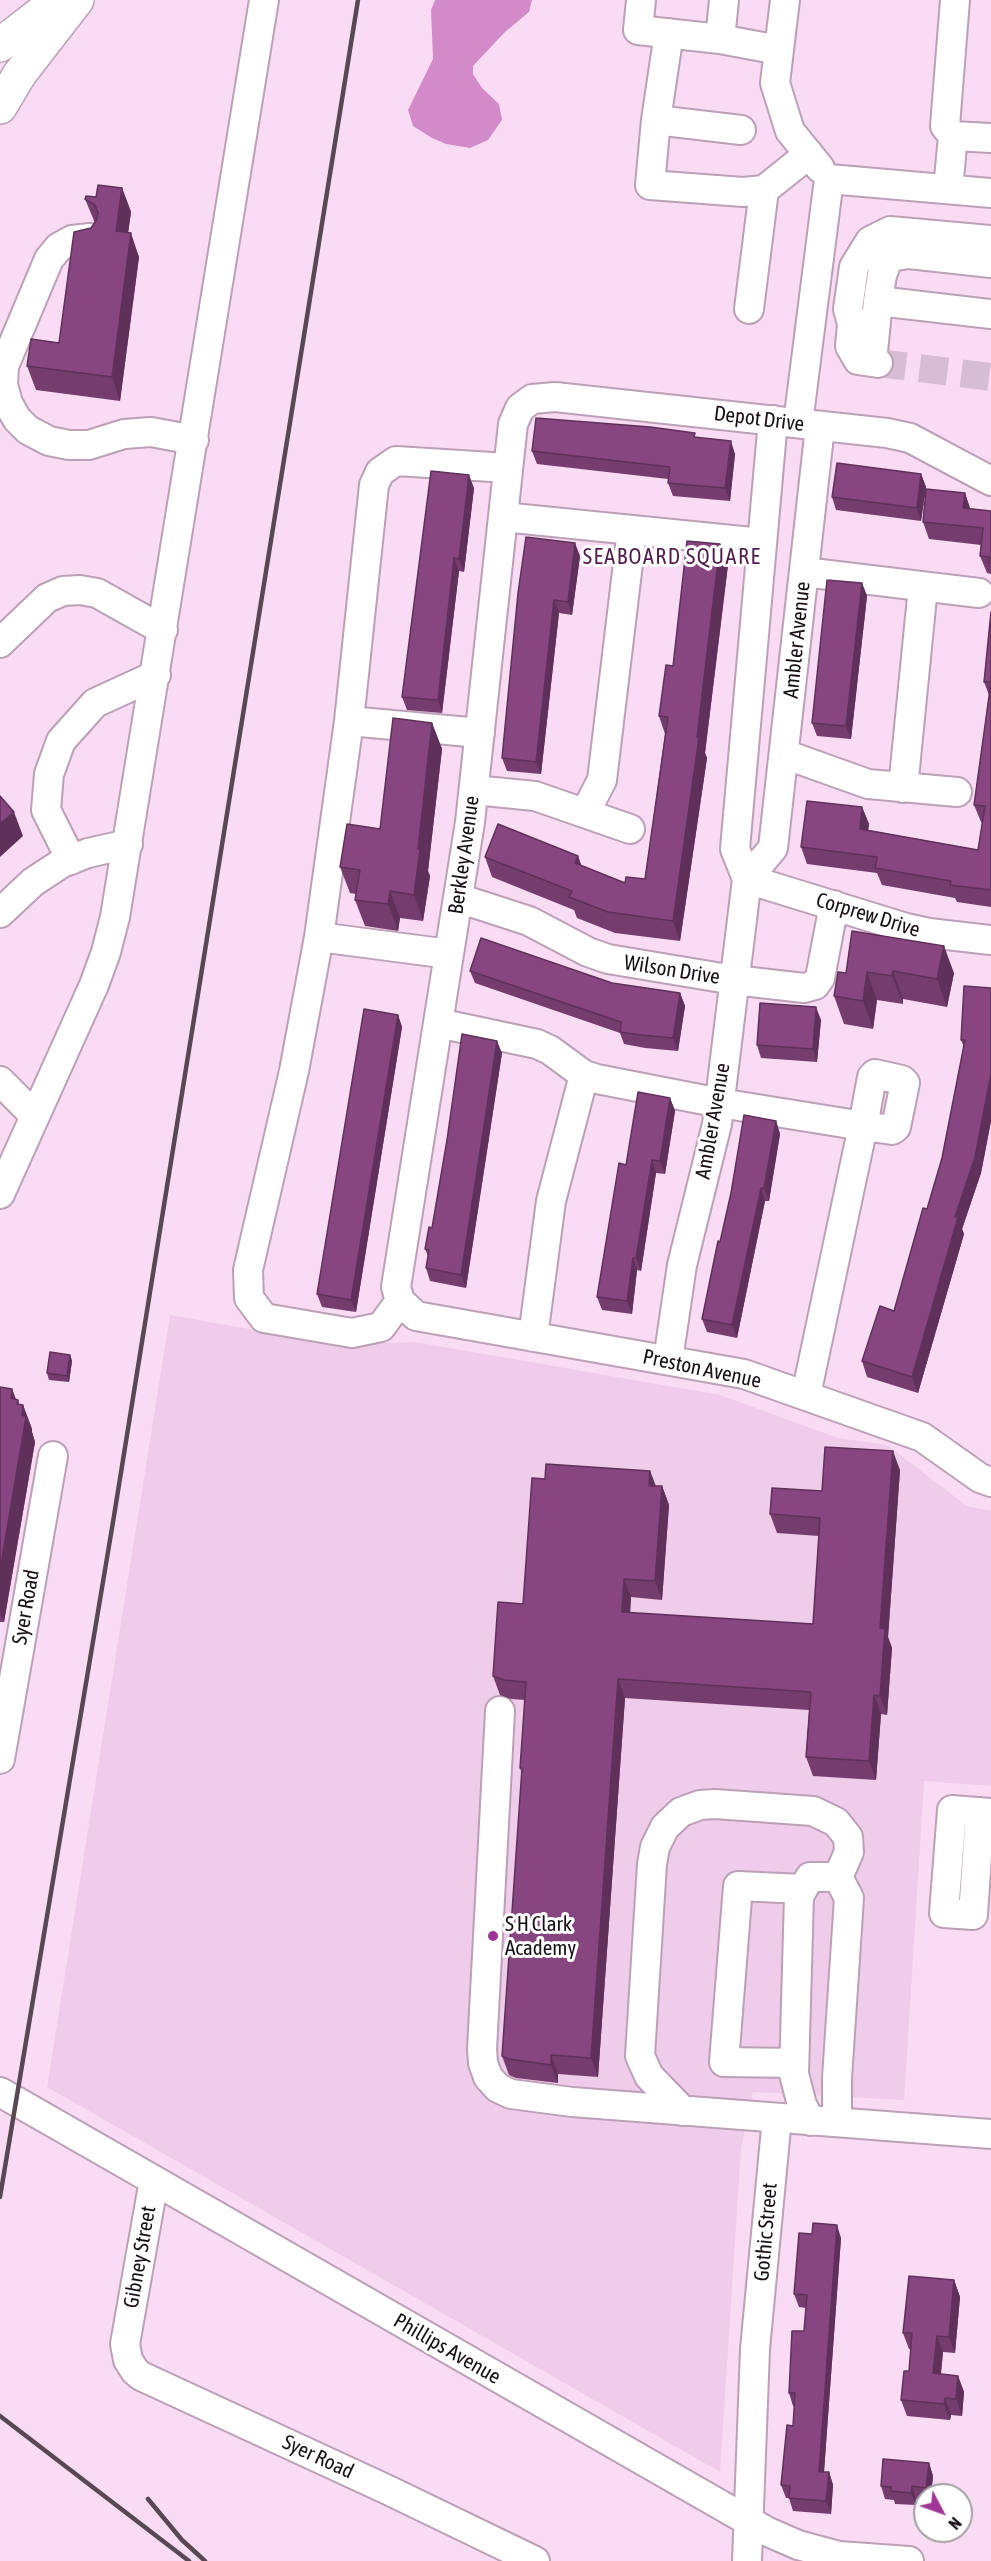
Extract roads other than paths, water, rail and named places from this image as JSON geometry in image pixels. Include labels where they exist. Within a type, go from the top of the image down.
[{"type":"main road","points":[[0,45],[57,0]]},
{"type":"main road","points":[[0,107],[19,75],[77,0]]},
{"type":"street","points":[[0,1194],[106,952],[115,917],[264,0]]},
{"type":"street","points":[[641,0],[638,30],[720,39],[779,50]]},
{"type":"street","points":[[720,39],[724,0]]},
{"type":"street","points":[[785,0],[775,83],[790,131],[829,179],[797,423]]},
{"type":"street","points":[[948,189],[953,136],[945,126],[955,0]]},
{"type":"street","points":[[669,33],[656,120],[650,185],[743,192],[764,189],[809,154]]},
{"type":"street","points":[[656,120],[741,130]]},
{"type":"street","points":[[953,136],[991,138]]},
{"type":"street","points":[[829,179],[991,192]]},
{"type":"street","points":[[749,309],[764,189]]},
{"type":"street","points":[[991,240],[890,231],[870,241],[861,257],[864,274],[858,311],[852,324],[850,345],[858,360],[875,362],[878,301],[882,275],[889,258],[909,254],[991,263]]},
{"type":"street","points":[[90,238],[72,240],[59,247],[49,258],[4,366],[3,385],[8,403],[17,419],[28,430],[49,441],[69,445],[89,444],[124,434],[151,432],[194,440]]},
{"type":"street","points":[[878,301],[991,315]]},
{"type":"street","name":"Depot Drive","points":[[520,408],[532,399],[555,397],[887,433],[910,438],[991,481]]},
{"type":"street","name":"Berkley Avenue","points":[[400,1301],[396,1287],[474,789],[513,424],[520,408]]},
{"type":"street","name":"Ambler Avenue","points":[[668,1360],[682,1265],[720,1103],[747,879],[735,849],[762,543],[797,423]]},
{"type":"street","name":"Ambler Avenue","points":[[747,879],[773,848],[804,572],[797,423]]},
{"type":"street","points":[[400,1301],[381,1327],[352,1333],[264,1318],[249,1298],[248,1270],[294,1071],[319,937],[349,721],[374,485],[380,472],[396,461],[508,468]]},
{"type":"street","points":[[503,517],[762,543]]},
{"type":"street","points":[[585,813],[602,780],[632,530]]},
{"type":"street","points":[[804,572],[979,593]]},
{"type":"street","points":[[903,788],[923,587]]},
{"type":"street","points":[[0,642],[47,598],[63,591],[80,590],[97,593],[163,630]]},
{"type":"street","points":[[71,860],[46,810],[49,774],[61,741],[95,703],[156,675]]},
{"type":"street","points":[[349,721],[480,733]]},
{"type":"street","points":[[784,754],[868,784],[957,792]]},
{"type":"street","points":[[474,789],[535,796],[630,829]]},
{"type":"street","points":[[0,913],[33,882],[71,860],[88,853],[128,844]]},
{"type":"street","name":"Corprew Drive","points":[[747,879],[918,930],[991,940]]},
{"type":"street","name":"Wilson Drive","points":[[458,898],[529,921],[588,952],[608,959],[734,980],[804,988],[815,985],[820,978],[834,904]]},
{"type":"street","points":[[319,937],[449,954]]},
{"type":"street","points":[[438,1023],[537,1044],[550,1050],[584,1075],[720,1103],[863,1126],[806,1395]]},
{"type":"street","points":[[533,1337],[551,1201],[584,1075]]},
{"type":"street","points":[[0,1081],[35,1116]]},
{"type":"street","name":"Preston Avenue","points":[[400,1301],[416,1316],[744,1374],[922,1437],[980,1478],[991,1482]]},
{"type":"street","name":"Syer Road","points":[[0,1759],[53,1456]]},
{"type":"street","points":[[500,1711],[482,2049],[483,2063],[488,2077],[498,2088],[511,2094],[572,2102],[991,2134]]},
{"type":"street","points":[[683,2111],[649,2076],[640,2056],[652,1864],[655,1847],[665,1827],[681,1812],[700,1805],[716,1804],[813,1811],[836,1822],[848,1837],[849,1852],[838,1877]]},
{"type":"street","points":[[824,2121],[802,2105],[794,2074],[799,1896],[810,1877],[838,1877]]},
{"type":"street","points":[[824,2121],[837,2078],[849,1898],[838,1877]]},
{"type":"street","points":[[794,2063],[724,2062],[738,1886],[803,1889]]},
{"type":"street","name":"Phillips Avenue","points":[[0,2092],[748,2521],[798,2545],[839,2556],[909,2561]]},
{"type":"street","name":"Gothic Street","points":[[747,2561],[755,2349],[777,2118]]},
{"type":"street","name":"Gibney Street","points":[[126,2335],[154,2180]]},
{"type":"street","name":"Syer Road","points":[[126,2335],[128,2360],[141,2376],[535,2561]]},
{"type":"tunnel","points":[[878,363],[991,377]]},
{"type":"railway","points":[[0,2197],[113,1522],[358,0]]},
{"type":"railway","points":[[0,2416],[189,2561]]},
{"type":"railway","points":[[148,2499],[182,2540],[205,2561]]},
{"type":"place","name":"S H Clark Academy","points":[[493,1936]]},
{"type":"district","name":"SEABOARD SQUARE","points":[[672,557]]}]
